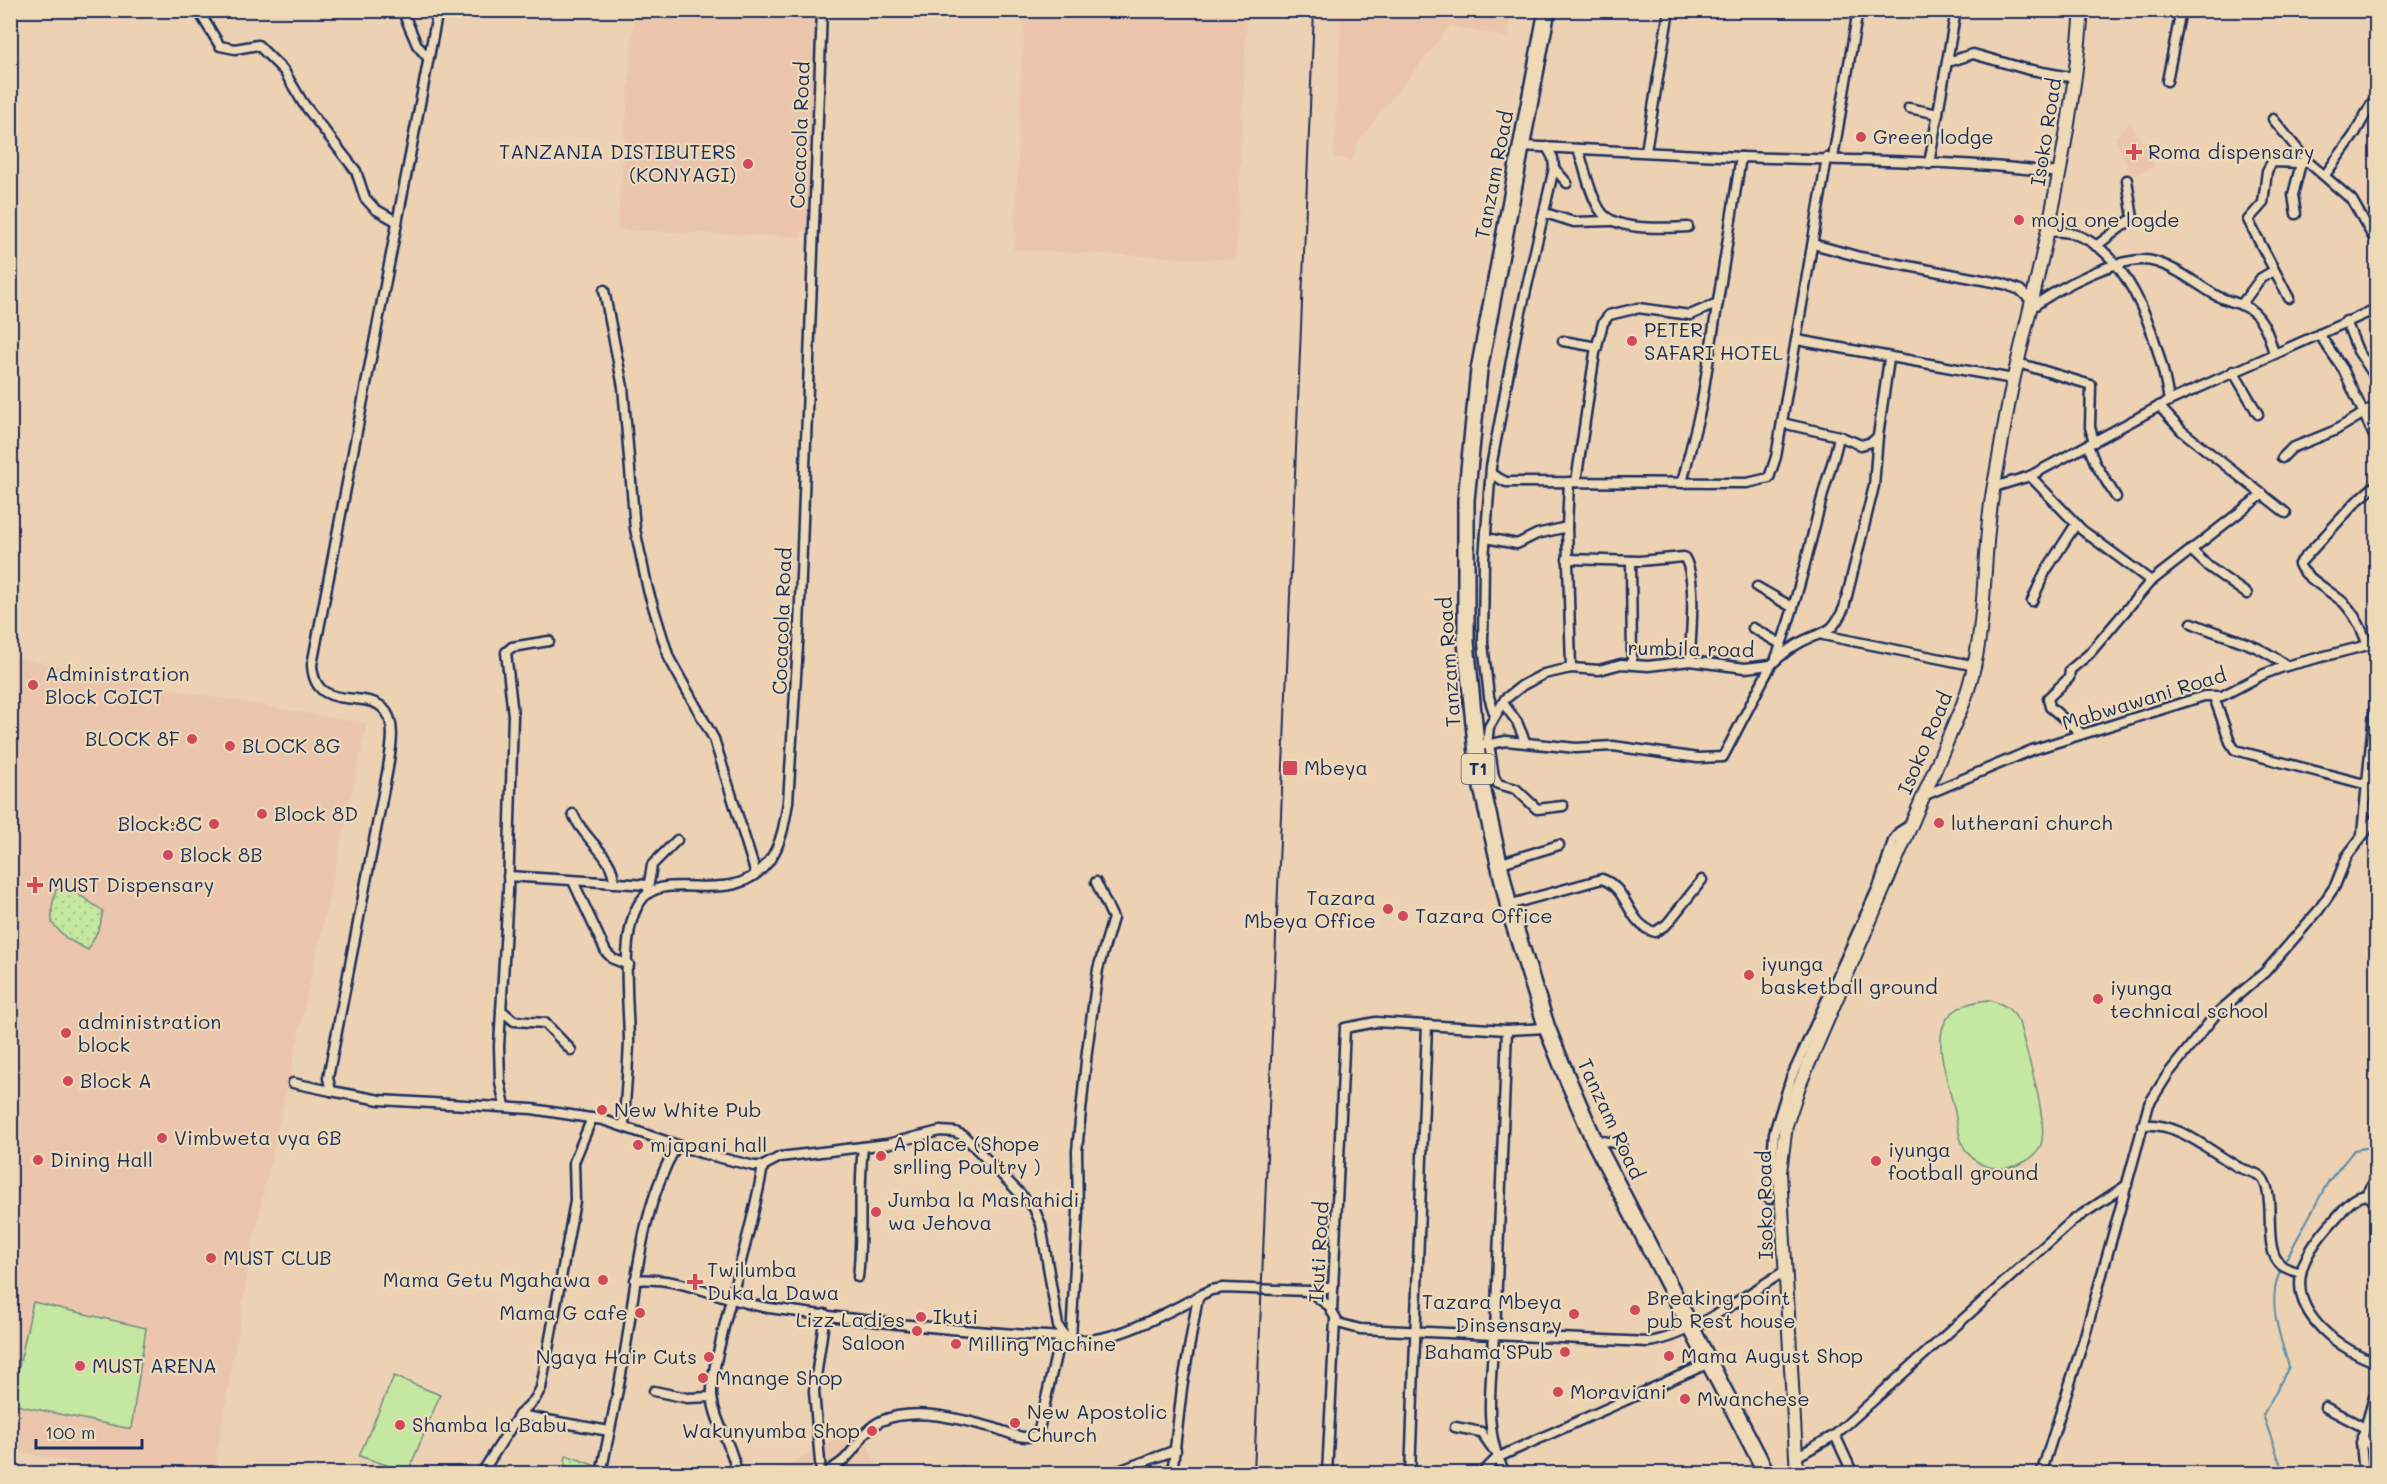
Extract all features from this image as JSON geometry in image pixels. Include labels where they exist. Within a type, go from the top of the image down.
[{"type":"highway","name":"Tanzam Road","points":[[1546,10],[1479,370],[1466,500],[1466,642],[1484,747],[1498,864],[1547,1028],[1594,1140],[1767,1473]]},
{"type":"street","points":[[198,10],[220,46],[229,49],[258,45],[269,55],[284,71],[303,103],[356,171],[365,198],[375,209],[396,221]]},
{"type":"street","points":[[402,10],[417,45],[428,58]]},
{"type":"street","points":[[331,1091],[328,1078],[388,768],[392,732],[388,715],[381,706],[322,691],[313,679],[312,665],[438,10]]},
{"type":"street","name":"Cocacola Road","points":[[508,876],[614,883],[648,889],[726,888],[746,882],[756,874],[771,859],[778,845],[792,781],[822,10]]},
{"type":"street","points":[[1646,151],[1669,10]]},
{"type":"street","points":[[1491,474],[1506,482],[1747,483],[1765,480],[1774,467],[1813,244],[1858,10]]},
{"type":"street","points":[[1929,164],[1956,10]]},
{"type":"street","name":"Isoko Road","points":[[1797,1473],[1780,1159],[1789,1116],[1963,704],[1976,666],[1983,611],[1985,548],[1994,487],[2013,379],[2060,173],[2075,78],[2082,10]]},
{"type":"street","points":[[2168,81],[2181,10]]},
{"type":"street","points":[[1948,62],[1973,54],[2026,69],[2075,78]]},
{"type":"street","points":[[2325,175],[2354,135],[2376,96]]},
{"type":"street","points":[[1909,108],[1938,114]]},
{"type":"street","points":[[2273,118],[2304,162],[2325,175],[2352,200],[2376,242]]},
{"type":"street","points":[[1521,146],[1741,157],[1830,158],[2024,168],[2060,173]]},
{"type":"street","points":[[1495,716],[1489,697],[1483,643],[1486,538],[1491,474],[1516,334],[1554,168],[1553,158],[1547,147]]},
{"type":"street","points":[[1578,149],[1599,209],[1612,221]]},
{"type":"street","points":[[1682,483],[1701,408],[1741,157]]},
{"type":"street","points":[[2289,298],[2248,220],[2263,203],[2267,171],[2272,162],[2304,162]]},
{"type":"street","points":[[2296,214],[2293,195],[2304,162]]},
{"type":"street","points":[[1554,168],[1567,183]]},
{"type":"street","points":[[2096,246],[2133,218],[2127,180]]},
{"type":"street","points":[[1545,213],[1574,222],[1612,221],[1648,227],[1688,227]]},
{"type":"street","points":[[2047,232],[2066,231],[2096,246],[2116,265],[2133,291],[2155,343],[2166,376],[2169,400]]},
{"type":"street","points":[[1813,244],[1860,257],[2004,284],[2020,290],[2031,305],[2116,265],[2140,259],[2155,261],[2179,271],[2224,299],[2241,305],[2259,316],[2274,353]]},
{"type":"street","points":[[2241,305],[2256,284],[2273,271]]},
{"type":"street","points":[[604,290],[622,387],[635,529],[648,590],[669,658],[714,739],[756,874]]},
{"type":"street","points":[[1571,668],[1567,527],[1572,482],[1597,347],[1604,323],[1614,312],[1638,308],[1690,315],[1718,303]]},
{"type":"street","points":[[1994,487],[2030,476],[2169,400],[2376,309]]},
{"type":"street","points":[[2346,321],[2358,351],[2376,378]]},
{"type":"street","points":[[2319,334],[2346,375],[2376,440]]},
{"type":"street","points":[[1563,340],[1597,347]]},
{"type":"street","points":[[1797,340],[1889,359],[2013,379]]},
{"type":"street","name":"rumbila road","points":[[1484,747],[1489,727],[1503,703],[1510,694],[1538,676],[1571,668],[1599,670],[1621,664],[1648,666],[1690,662],[1744,668],[1773,663],[1803,641],[1823,635],[1836,624],[1844,608],[1874,486],[1878,436],[1889,359]]},
{"type":"street","points":[[2018,363],[2091,385],[2090,428],[2095,463],[2116,498]]},
{"type":"street","points":[[2233,371],[2258,414]]},
{"type":"street","points":[[2158,406],[2182,431],[2286,513]]},
{"type":"street","points":[[2282,458],[2294,447],[2334,431],[2363,416],[2376,406]]},
{"type":"street","points":[[1782,423],[1839,436],[1861,445],[1872,442],[1878,436]]},
{"type":"street","points":[[1563,806],[1537,809],[1516,789],[1498,784],[1484,747],[1525,741],[1585,748],[1613,746],[1698,758],[1723,756],[1781,644],[1839,436]]},
{"type":"street","points":[[2030,476],[2076,524],[2151,581]]},
{"type":"street","points":[[1490,491],[1506,482]]},
{"type":"street","points":[[2372,644],[2348,608],[2303,572],[2299,564],[2356,502],[2376,485]]},
{"type":"street","points":[[2082,734],[2050,707],[2047,700],[2069,678],[2070,670],[2089,654],[2151,581],[2263,494]]},
{"type":"street","points":[[2032,601],[2045,572],[2076,524]]},
{"type":"street","points":[[1486,538],[1517,544],[1537,534],[1567,527]]},
{"type":"street","points":[[2191,550],[2209,567],[2247,594]]},
{"type":"street","points":[[1568,559],[1631,561],[1684,557],[1691,593],[1690,662]]},
{"type":"street","points":[[1631,561],[1632,664]]},
{"type":"street","points":[[1757,587],[1792,607]]},
{"type":"street","points":[[2192,622],[2227,639],[2261,649],[2286,666]]},
{"type":"street","points":[[1753,628],[1781,644]]},
{"type":"street","points":[[1823,635],[1976,666]]},
{"type":"street","points":[[505,1106],[499,1066],[513,715],[506,652],[512,646],[549,641]]},
{"type":"street","name":"Mabwawani Road","points":[[1923,796],[2011,758],[2204,696],[2214,697],[2229,693],[2264,674],[2286,666],[2372,644]]},
{"type":"street","points":[[2361,836],[2366,814],[2366,784],[2376,692]]},
{"type":"street","points":[[2214,697],[2235,750],[2376,787]]},
{"type":"street","points":[[1503,703],[1517,722],[1525,741]]},
{"type":"street","points":[[573,814],[581,832],[610,864],[614,883]]},
{"type":"street","points":[[2041,1473],[2084,1339],[2142,1125],[2156,1092],[2216,1014],[2265,972],[2318,911],[2335,886],[2344,861],[2376,818]]},
{"type":"street","points":[[1769,1199],[1774,1133],[1791,1078],[1879,885],[1893,841],[1899,832],[1911,825]]},
{"type":"street","points":[[624,1125],[629,1044],[629,965],[632,921],[648,889],[652,865],[677,840]]},
{"type":"street","points":[[1498,864],[1559,845]]},
{"type":"street","points":[[1509,905],[1602,879],[1615,885],[1620,891],[1640,925],[1655,932],[1667,924],[1702,879]]},
{"type":"street","points":[[573,881],[606,952],[613,959],[629,965]]},
{"type":"street","points":[[825,1314],[814,1391],[823,1473],[847,1457],[866,1431],[895,1416],[918,1414],[992,1428],[1023,1437],[1038,1434],[1065,1338],[1078,1210],[1077,1151],[1086,1051],[1098,969],[1113,918],[1096,882]]},
{"type":"street","points":[[501,1010],[514,1021],[545,1023],[571,1050]]},
{"type":"street","name":"Ikuti Road","points":[[1547,1028],[1507,1030],[1376,1022],[1345,1028],[1333,1287],[1334,1316],[1341,1324],[1360,1329],[1648,1342],[1672,1338],[1785,1270]]},
{"type":"street","points":[[1410,1473],[1426,1025]]},
{"type":"street","points":[[1495,1454],[1491,1428],[1507,1030]]},
{"type":"street","points":[[292,1083],[380,1100],[505,1106],[592,1118],[624,1125],[677,1145],[748,1166],[764,1166],[780,1157],[863,1147],[940,1131],[955,1132],[964,1136],[1034,1208],[1041,1225],[1056,1319],[1065,1338]]},
{"type":"street","points":[[481,1473],[519,1415],[535,1399],[544,1378],[575,1201],[574,1162],[592,1118]]},
{"type":"street","points":[[2142,1125],[2158,1125],[2201,1142],[2236,1165],[2263,1178],[2269,1196],[2272,1244],[2280,1265],[2301,1273]]},
{"type":"street","points":[[1594,1140],[1616,1143],[1622,1147]]},
{"type":"street","points":[[601,1473],[650,1202],[677,1145]]},
{"type":"street","points":[[858,1277],[862,1231],[859,1176],[863,1147]]},
{"type":"street","points":[[737,1473],[734,1454],[712,1397],[714,1375],[731,1298],[752,1223],[764,1166]]},
{"type":"street","points":[[2367,1195],[2376,1178]]},
{"type":"street","points":[[1796,1457],[1835,1435],[2058,1232],[2127,1185]]},
{"type":"street","points":[[2367,1195],[2376,1203]]},
{"type":"street","points":[[2367,1195],[2357,1197],[2332,1223],[2313,1248],[2301,1273],[2302,1295],[2306,1306],[2322,1328],[2337,1341],[2376,1362]]},
{"type":"street","points":[[635,1280],[684,1284],[767,1307],[944,1329],[1065,1338],[1110,1336],[1210,1290],[1223,1288],[1310,1292],[1333,1287]]},
{"type":"street","points":[[1310,1292],[1324,1302],[1334,1316],[1327,1473]]},
{"type":"street","points":[[1172,1473],[1182,1388],[1198,1297]]},
{"type":"street","points":[[1481,1473],[1495,1454],[1709,1363]]},
{"type":"street","points":[[654,1391],[694,1398],[712,1397]]},
{"type":"street","points":[[2364,1473],[2364,1432],[2376,1392]]},
{"type":"street","points":[[2325,1407],[2364,1432],[2376,1452]]},
{"type":"street","points":[[519,1415],[609,1431]]},
{"type":"street","points":[[1455,1427],[1481,1432],[1506,1473]]},
{"type":"street","points":[[1835,1435],[1853,1473]]},
{"type":"street","points":[[1110,1473],[1176,1450]]},
{"type":"shaded area","points":[[1341,10],[1512,11],[1507,37],[1450,26],[1357,143],[1353,160],[1334,157]]},
{"type":"shaded area","points":[[635,11],[815,11],[813,232],[802,232],[802,237],[617,230]]},
{"type":"shaded area","points":[[1024,11],[1247,11],[1236,260],[1014,250]]},
{"type":"shaded area","name":"Roma dispensary","points":[[2130,122],[2155,167],[2131,177],[2115,137]]},
{"type":"shaded area","points":[[10,656],[207,696],[367,724],[254,1237],[214,1473],[130,1473],[11,1450]]},
{"type":"shaded area","points":[[857,1428],[882,1473],[770,1474]]},
{"type":"green space","points":[[56,889],[78,894],[103,911],[100,926],[88,950],[67,939],[52,923],[52,907]]},
{"type":"green space","points":[[1989,1000],[2007,1007],[2019,1022],[2036,1086],[2042,1122],[2043,1136],[2038,1151],[2026,1161],[2006,1168],[1984,1166],[1975,1160],[1964,1147],[1941,1052],[1944,1023],[1953,1012],[1967,1004]]},
{"type":"green space","name":"MUST ARENA","points":[[33,1302],[146,1328],[131,1429],[11,1404]]},
{"type":"green space","name":"Shamba la Babu","points":[[394,1376],[440,1395],[408,1472],[359,1456]]},
{"type":"green space","points":[[566,1455],[615,1473],[564,1474]]},
{"type":"waterway","points":[[2284,1263],[2328,1182],[2354,1150],[2376,1146]]},
{"type":"waterway","points":[[2282,1268],[2277,1280],[2274,1305],[2278,1330],[2289,1367],[2263,1415],[2284,1474]]},
{"type":"railway","points":[[1254,1474],[1314,10]]},
{"type":"place","name":"Green lodge","points":[[1861,137]]},
{"type":"place","name":"Roma dispensary","points":[[2134,152]]},
{"type":"place","name":"TANZANIA DISTIBUTERS (KONYAGI)","points":[[748,164]]},
{"type":"place","name":"moja one logde","points":[[2019,220]]},
{"type":"place","name":"PETER SAFARI HOTEL","points":[[1632,341]]},
{"type":"place","name":"Administration Block CoICT","points":[[33,685]]},
{"type":"place","name":"BLOCK 8F","points":[[192,739]]},
{"type":"place","name":"BLOCK 8G","points":[[230,746]]},
{"type":"place","name":"Mbeya","points":[[1290,768]]},
{"type":"place","name":"Block 8D","points":[[262,814]]},
{"type":"place","name":"lutherani church","points":[[1939,823]]},
{"type":"place","name":"Block:8C","points":[[214,824]]},
{"type":"place","name":"Block 8B","points":[[168,855]]},
{"type":"place","name":"MUST Dispensary","points":[[35,885]]},
{"type":"place","name":"Tazara Mbeya Office","points":[[1388,909]]},
{"type":"place","name":"Tazara Office","points":[[1403,916]]},
{"type":"place","name":"iyunga basketball ground","points":[[1749,975]]},
{"type":"place","name":"iyunga technical school","points":[[2098,999]]},
{"type":"place","name":"administration block","points":[[66,1033]]},
{"type":"place","name":"Block A","points":[[68,1081]]},
{"type":"place","name":"New White Pub","points":[[602,1110]]},
{"type":"place","name":"Vimbweta vya 6B","points":[[162,1138]]},
{"type":"place","name":"mjapani hall","points":[[638,1145]]},
{"type":"place","name":"A place (Shope srlling Poultry )","points":[[881,1156]]},
{"type":"place","name":"Dining Hall","points":[[38,1160]]},
{"type":"place","name":"iyunga football ground","points":[[1876,1161]]},
{"type":"place","name":"Jumba la Mashahidi wa Jehova","points":[[876,1212]]},
{"type":"place","name":"MUST CLUB","points":[[211,1258]]},
{"type":"place","name":"Mama Getu Mgahawa","points":[[603,1280]]},
{"type":"place","name":"Twilumba Duka la Dawa","points":[[695,1282]]},
{"type":"place","name":"Breaking point pub Rest house","points":[[1635,1310]]},
{"type":"place","name":"Mama G cafe","points":[[640,1313]]},
{"type":"place","name":"Tazara Mbeya Dinsensary","points":[[1574,1314]]},
{"type":"place","name":"Ikuti","points":[[921,1317]]},
{"type":"place","name":"Lizz Ladies Saloon","points":[[917,1331]]},
{"type":"place","name":"Milling Machine","points":[[956,1344]]},
{"type":"place","name":"Bahama'SPub","points":[[1565,1352]]},
{"type":"place","name":"Mama August Shop","points":[[1669,1356]]},
{"type":"place","name":"Ngaya Hair Cuts","points":[[709,1357]]},
{"type":"place","name":"MUST ARENA","points":[[80,1366]]},
{"type":"place","name":"Mnange Shop","points":[[703,1378]]},
{"type":"place","name":"Moraviani","points":[[1558,1392]]},
{"type":"place","name":"Mwanchese","points":[[1685,1399]]},
{"type":"place","name":"New Apostolic Church","points":[[1015,1423]]},
{"type":"place","name":"Shamba la Babu","points":[[400,1425]]},
{"type":"place","name":"Wakunyumba Shop","points":[[872,1431]]}]
